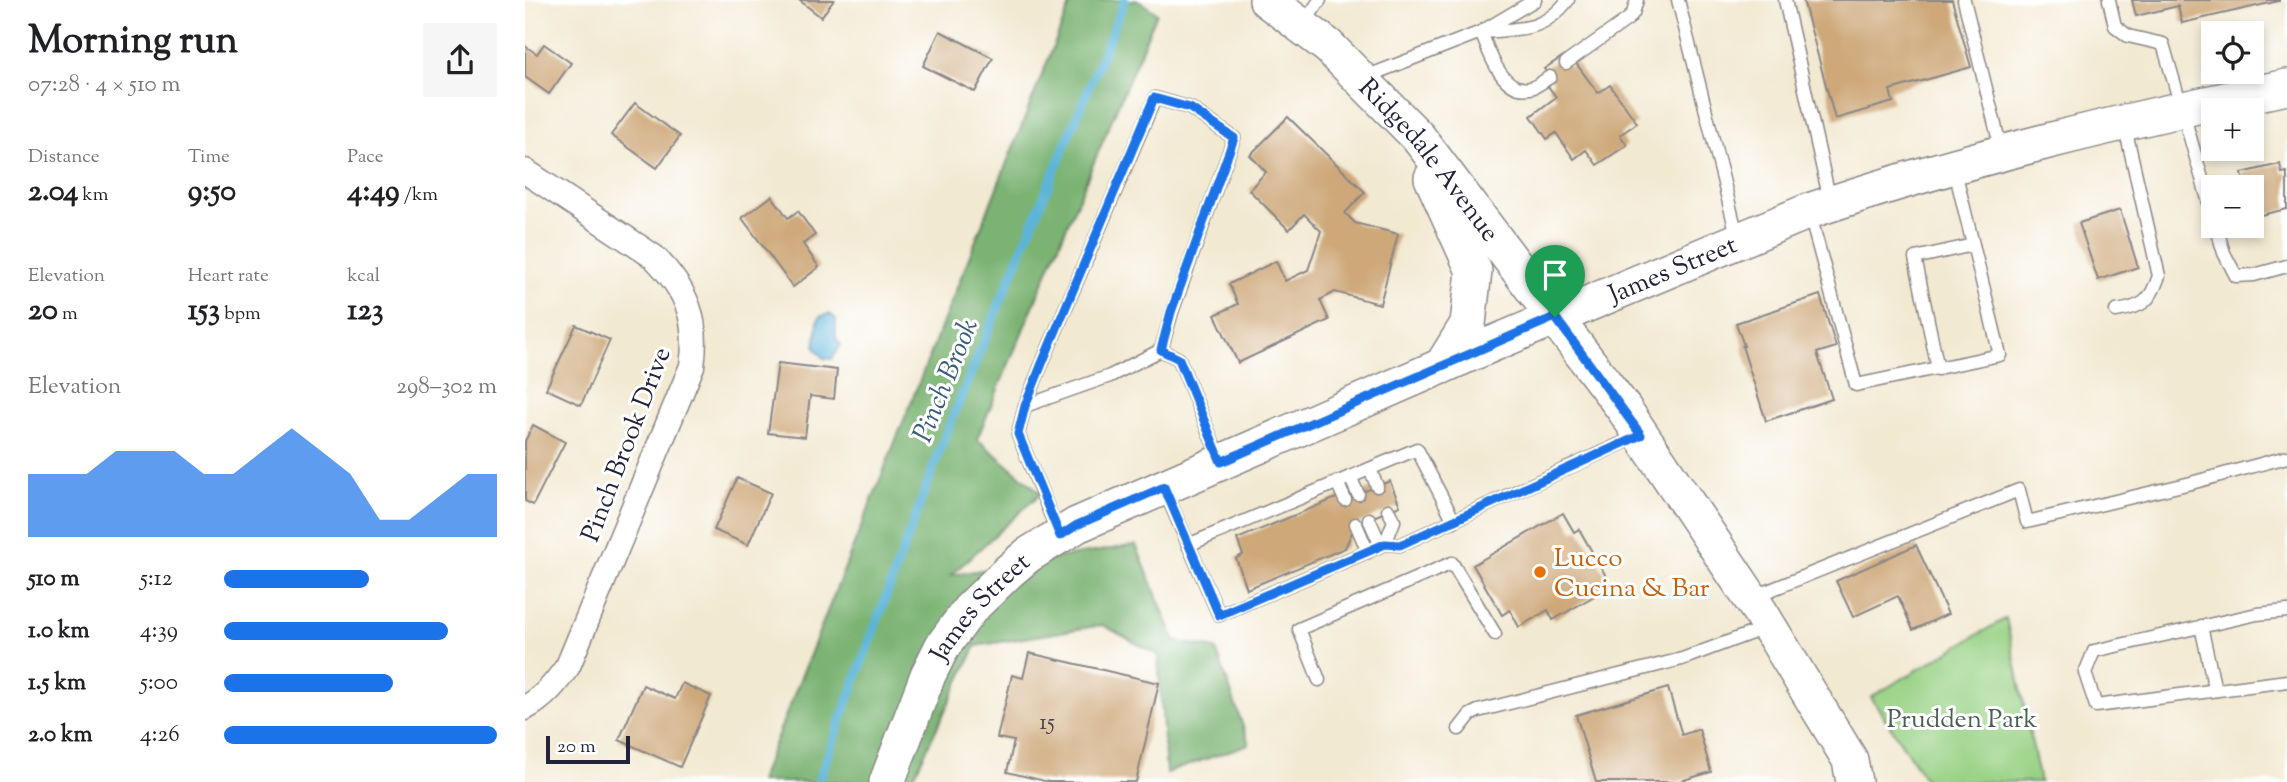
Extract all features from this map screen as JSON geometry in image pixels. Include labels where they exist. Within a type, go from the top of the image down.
[{"type":"street","name":"Ridgedale Avenue","points":[[1267,0],[1311,13],[1328,46],[1410,130],[1555,317],[1641,435],[1760,612],[1852,771],[1878,782]]},
{"type":"street","name":"James Street","points":[[887,782],[928,675],[942,647],[971,609],[1007,572],[1028,555],[1077,525],[1555,317],[1819,207],[2002,153],[2183,108],[2287,87]]},
{"type":"street","points":[[1410,130],[1474,271],[1468,324],[1442,366]]},
{"type":"street","name":"Pinch Brook Drive","points":[[525,171],[654,257],[672,275],[685,298],[693,321],[695,347],[692,366],[568,666],[553,687],[525,708]]},
{"type":"lane","points":[[1361,79],[1481,32],[1535,0]]},
{"type":"lane","points":[[1481,32],[1538,26],[1558,13],[1568,0]]},
{"type":"lane","points":[[1566,63],[1628,19],[1637,0]]},
{"type":"lane","points":[[1678,0],[1738,239]]},
{"type":"lane","points":[[1785,0],[1819,207],[1856,385],[2000,355],[1954,167]]},
{"type":"lane","points":[[1964,0],[2002,153]]},
{"type":"lane","points":[[2109,0],[2115,26],[2128,36],[2163,44],[2202,175]]},
{"type":"lane","points":[[1481,32],[1492,58],[1506,80],[1514,86],[1526,89],[1550,77]]},
{"type":"lane","points":[[1025,406],[1110,376],[1161,350],[1171,312],[1234,138],[1190,108],[1154,98],[1025,406],[1018,434],[1060,536]]},
{"type":"lane","points":[[2116,311],[2138,308],[2153,294],[2159,276],[2124,123]]},
{"type":"lane","points":[[2219,238],[2236,276],[2254,275],[2287,266]]},
{"type":"lane","points":[[1938,369],[1915,258],[1973,246]]},
{"type":"lane","points":[[1161,350],[1179,359],[1221,462]]},
{"type":"lane","points":[[1164,487],[1219,615],[1383,545],[1400,545],[1641,435]]},
{"type":"lane","points":[[1188,545],[1417,449],[1454,521]]},
{"type":"lane","points":[[1459,729],[1478,711],[1682,659],[1760,612],[2019,490],[2027,522],[2287,457]]},
{"type":"lane","points":[[1370,469],[1377,486]]},
{"type":"lane","points":[[1350,477],[1358,494]]},
{"type":"lane","points":[[1337,482],[1345,500]]},
{"type":"lane","points":[[1383,545],[1394,521],[1388,510]]},
{"type":"lane","points":[[1369,519],[1383,545]]},
{"type":"lane","points":[[1356,524],[1368,552]]},
{"type":"lane","points":[[1319,680],[1299,629],[1452,563],[1495,634]]},
{"type":"lane","points":[[2287,611],[2257,614],[2094,651],[2085,673],[2096,706],[2287,681]]},
{"type":"lane","points":[[2201,626],[2215,691]]},
{"type":"green space","points":[[1072,0],[1137,0],[1157,13],[977,439],[1041,493],[951,575],[1136,545],[1175,641],[1216,649],[1249,744],[1166,773],[1158,655],[1103,625],[976,646],[911,782],[759,782]]},
{"type":"green space","name":"Prudden Park","points":[[2006,618],[2040,782],[1927,782],[1871,697]]},
{"type":"water","points":[[830,314],[836,319],[836,338],[841,345],[832,359],[825,359],[815,348],[818,321],[820,316]]},
{"type":"building","points":[[799,0],[834,0],[821,17]]},
{"type":"building","points":[[1803,0],[1952,0],[1971,67],[1890,90],[1893,102],[1835,119]]},
{"type":"building","points":[[2132,0],[2279,1],[2182,23],[2178,6],[2136,16]]},
{"type":"building","points":[[940,31],[993,58],[975,92],[923,66]]},
{"type":"building","points":[[544,44],[571,63],[549,94],[525,77],[525,46],[537,54]]},
{"type":"building","points":[[1562,57],[1568,67],[1575,62],[1598,93],[1610,85],[1637,123],[1620,135],[1627,145],[1597,165],[1586,150],[1574,159],[1556,133],[1547,139],[1531,116],[1556,97],[1548,86],[1554,82],[1544,69]]},
{"type":"building","points":[[635,103],[680,136],[657,168],[611,135]]},
{"type":"building","points":[[1288,117],[1365,192],[1345,213],[1355,223],[1398,234],[1380,304],[1335,292],[1320,300],[1329,320],[1238,363],[1215,315],[1238,304],[1229,284],[1276,261],[1285,281],[1308,270],[1321,231],[1304,214],[1289,230],[1249,190],[1266,172],[1250,155]]},
{"type":"building","points":[[2280,164],[2282,173],[2287,172],[2287,209],[2264,214],[2264,175],[2242,173]]},
{"type":"building","points":[[772,196],[788,218],[798,211],[815,235],[803,244],[819,267],[793,287],[742,218]]},
{"type":"building","points":[[2120,210],[2138,267],[2098,280],[2079,223]]},
{"type":"building","points":[[1820,295],[1836,347],[1817,353],[1832,399],[1766,421],[1736,323]]},
{"type":"building","points":[[576,325],[610,340],[581,405],[546,389]]},
{"type":"building","points":[[778,363],[837,370],[834,399],[810,396],[805,437],[768,433]]},
{"type":"building","points":[[533,425],[565,442],[533,505],[525,501],[525,441]]},
{"type":"building","points":[[737,478],[771,493],[748,545],[714,530]]},
{"type":"building","points":[[1390,481],[1400,506],[1354,525],[1345,548],[1247,589],[1236,558],[1243,555],[1237,539],[1341,496],[1343,500]]},
{"type":"building","name":"Lucco Cucina & Bar","points":[[1563,513],[1574,532],[1579,529],[1607,578],[1596,585],[1601,592],[1553,620],[1548,610],[1519,627],[1510,610],[1502,615],[1473,565]]},
{"type":"building","points":[[1916,545],[1948,614],[1913,630],[1898,596],[1853,617],[1836,581]]},
{"type":"building","points":[[1029,653],[1159,683],[1136,782],[1049,782],[1007,772],[1014,741],[997,738],[1012,675],[1023,678]]},
{"type":"building","points":[[682,683],[711,696],[680,767],[619,740],[643,685],[675,699]]},
{"type":"building","points":[[1668,688],[1682,735],[1699,729],[1711,772],[1677,782],[1596,782],[1576,715]]},
{"type":"waterway","name":"Pinch Brook","points":[[818,782],[945,436],[1125,0]]},
{"type":"place","name":"Lucco Cucina & Bar","points":[[1540,572]]},
{"type":"route","points":[[1154,98],[1190,108],[1234,138],[1171,312],[1161,350],[1179,359],[1221,462],[1555,317],[1641,435],[1400,545],[1385,544],[1219,615],[1164,487],[1077,525],[1060,536],[1018,434],[1025,406],[1043,361],[1154,98]]}]
